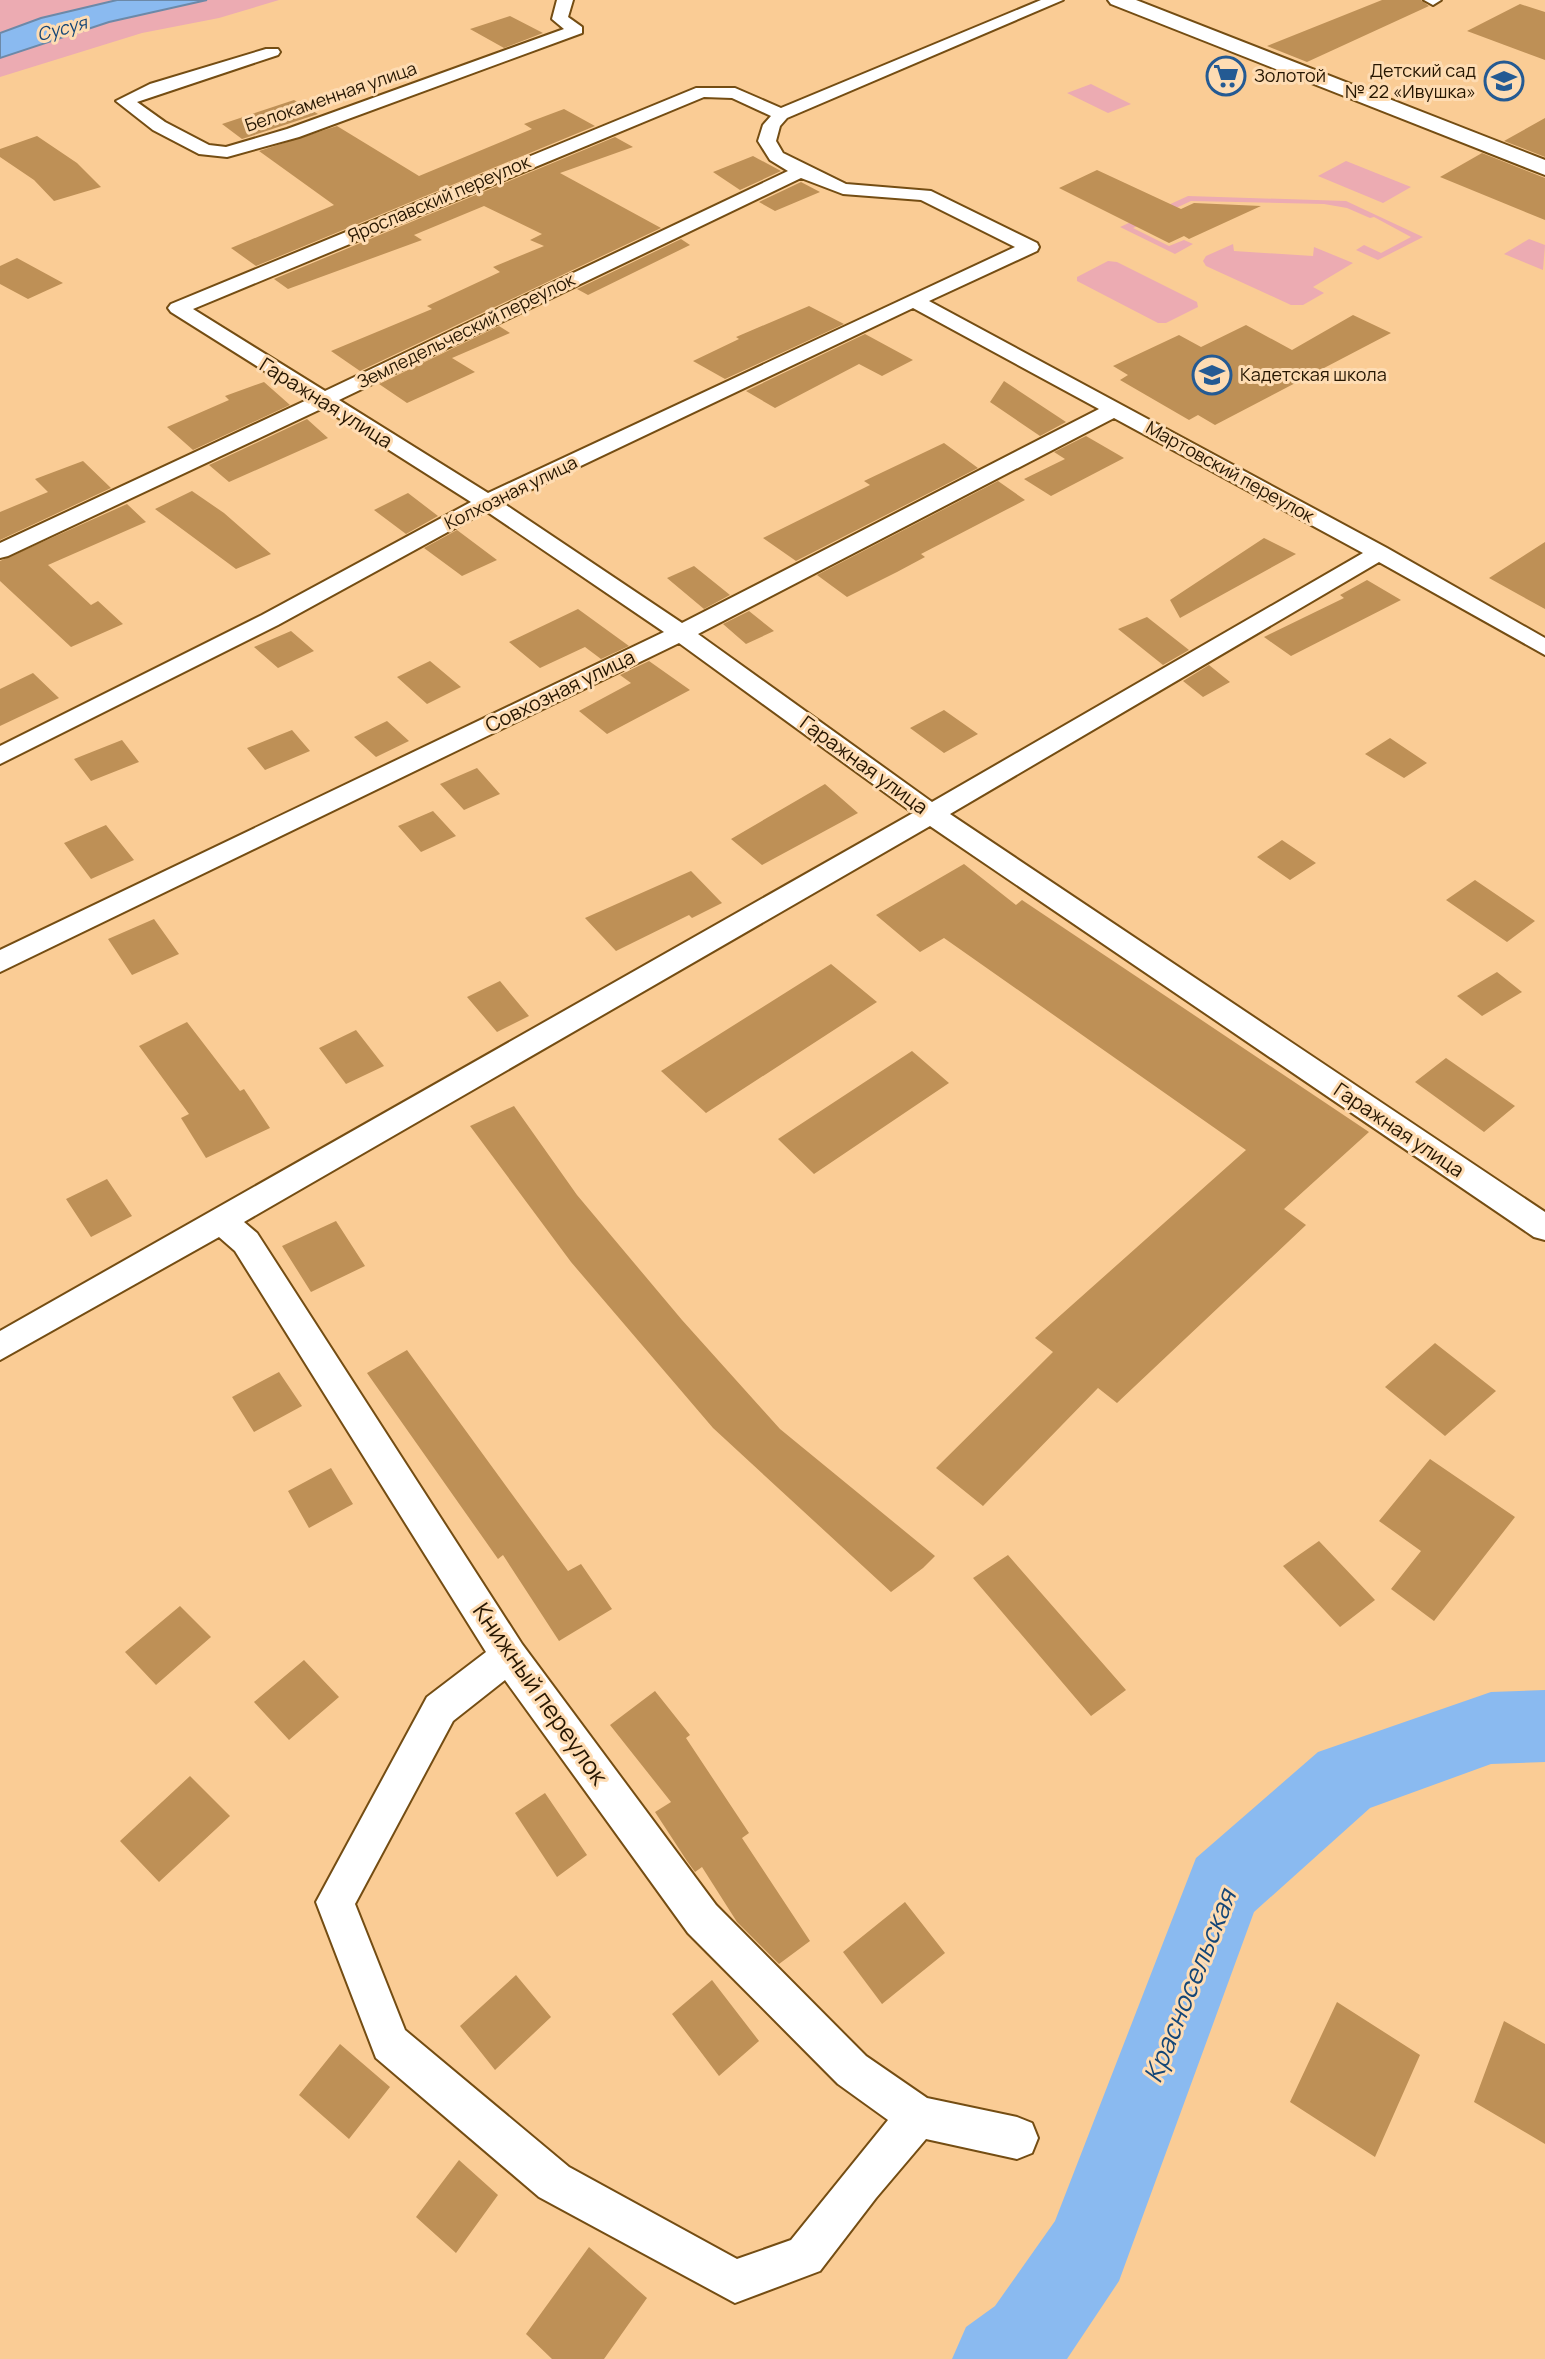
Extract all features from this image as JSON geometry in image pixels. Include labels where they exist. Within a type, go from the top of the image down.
[{"type":"street","name":"Белокаменная улица","points":[[272,52],[156,88],[125,101],[159,126],[205,150],[227,152],[293,133],[576,30],[560,19],[565,0]]},
{"type":"street","points":[[801,171],[776,156],[767,141],[772,125],[781,114],[1055,0]]},
{"type":"street","points":[[1118,0],[1545,168]]},
{"type":"street","name":"Ярославский переулок","points":[[178,308],[702,92],[735,93],[781,114]]},
{"type":"street","name":"Колхозная улица","points":[[0,756],[270,620],[487,502],[1030,247],[925,195],[843,189],[801,171]]},
{"type":"street","name":"Земледельческий переулок","points":[[0,551],[48,532],[801,171]]},
{"type":"street","name":"Мартовский переулок","points":[[913,300],[1379,553],[1545,648]]},
{"type":"street","name":"Гаражная улица","points":[[178,308],[487,502],[681,633],[931,814],[1545,1228]]},
{"type":"street","name":"Совхозная улица","points":[[0,962],[681,633],[1115,409]]},
{"type":"street","points":[[0,1347],[931,814],[1379,553]]},
{"type":"street","name":"Книжный переулок","points":[[221,1220],[246,1242],[509,1656],[702,1919],[852,2070],[918,2117]]},
{"type":"street","points":[[509,1656],[440,1709],[335,1902],[390,2044],[554,2182],[735,2281],[805,2256],[861,2183],[918,2117],[1017,2138]]},
{"type":"shaded area","points":[[0,0],[117,0],[41,18],[0,33]]},
{"type":"shaded area","points":[[207,0],[279,0],[219,18],[142,33],[0,77],[0,58],[109,22]]},
{"type":"shaded area","points":[[1091,84],[1131,104],[1108,113],[1067,93]]},
{"type":"shaded area","points":[[1346,161],[1411,187],[1383,203],[1318,176]]},
{"type":"shaded area","points":[[1188,196],[1346,201],[1423,237],[1378,260],[1356,250],[1364,245],[1381,253],[1411,237],[1374,217],[1324,204],[1191,201],[1133,228],[1169,246],[1184,240],[1193,244],[1175,254],[1120,227]]},
{"type":"shaded area","points":[[1529,239],[1545,245],[1543,270],[1504,254]]},
{"type":"shaded area","points":[[1233,244],[1234,251],[1313,256],[1314,247],[1353,263],[1313,287],[1324,293],[1303,305],[1291,305],[1206,266],[1203,261],[1206,256]]},
{"type":"shaded area","points":[[1108,261],[1117,262],[1197,302],[1198,307],[1166,323],[1158,323],[1077,281],[1077,277]]},
{"type":"water","name":"Сусуя","points":[[117,0],[207,0],[109,22],[0,58],[0,33],[41,18]]},
{"type":"building","points":[[1382,0],[1421,0],[1429,6],[1307,62],[1267,46]]},
{"type":"building","points":[[1520,4],[1545,12],[1545,60],[1467,31]]},
{"type":"building","points":[[510,16],[543,33],[504,48],[470,29]]},
{"type":"building","points":[[294,100],[318,114],[242,139],[222,124]]},
{"type":"building","points":[[564,109],[595,126],[256,266],[231,248],[334,205],[259,151],[337,126],[419,176],[532,129],[524,124]]},
{"type":"building","points":[[1545,118],[1545,157],[1504,141]]},
{"type":"building","points":[[37,136],[77,163],[101,187],[54,201],[34,180],[0,157],[0,149]]},
{"type":"building","points":[[615,137],[633,147],[560,173],[661,228],[360,371],[331,351],[432,309],[427,306],[500,272],[493,267],[544,246],[530,240],[542,234],[484,206],[414,235],[422,240],[288,289],[274,279]]},
{"type":"building","points":[[1482,153],[1545,178],[1545,220],[1440,177]]},
{"type":"building","points":[[753,156],[781,171],[740,190],[713,172]]},
{"type":"building","points":[[1097,170],[1181,209],[1194,203],[1261,206],[1189,239],[1184,236],[1169,243],[1059,188]]},
{"type":"building","points":[[801,182],[820,192],[775,211],[759,202]]},
{"type":"building","points":[[681,239],[690,245],[588,295],[577,289]]},
{"type":"building","points":[[17,258],[63,283],[28,299],[0,284],[0,266]]},
{"type":"building","points":[[809,306],[844,324],[725,379],[693,361],[739,339],[736,337]]},
{"type":"building","points":[[1353,315],[1391,333],[1215,425],[1198,415],[1189,420],[1120,380],[1128,375],[1113,366],[1179,335],[1201,347],[1246,325],[1292,350]]},
{"type":"building","points":[[499,326],[510,333],[452,358],[475,372],[407,403],[379,384]]},
{"type":"building","points":[[865,334],[913,360],[882,376],[859,364],[775,408],[746,391]]},
{"type":"building","points":[[1004,381],[1066,422],[1040,436],[990,402]]},
{"type":"building","points":[[264,382],[290,405],[193,450],[167,427],[229,400],[225,396]]},
{"type":"building","points":[[307,419],[328,438],[229,482],[209,465]]},
{"type":"building","points":[[1086,436],[1124,458],[1051,496],[1024,479],[1065,459],[1054,452]]},
{"type":"building","points":[[944,443],[978,468],[796,561],[763,538],[870,485],[864,481]]},
{"type":"building","points":[[83,461],[111,488],[0,540],[0,512],[48,492],[35,479]]},
{"type":"building","points":[[998,481],[1025,500],[921,554],[925,557],[897,572],[847,597],[817,575]]},
{"type":"building","points":[[192,491],[224,513],[271,554],[236,569],[155,509]]},
{"type":"building","points":[[408,493],[438,516],[406,534],[374,510]]},
{"type":"building","points":[[127,504],[146,522],[48,565],[91,605],[98,601],[123,624],[71,647],[0,581],[0,561]]},
{"type":"building","points":[[457,530],[497,560],[462,576],[424,548]]},
{"type":"building","points":[[1264,538],[1296,554],[1180,618],[1170,600]]},
{"type":"building","points":[[1545,542],[1545,609],[1489,578]]},
{"type":"building","points":[[694,566],[730,595],[704,609],[667,578]]},
{"type":"building","points":[[1367,580],[1401,600],[1291,656],[1264,637],[1344,598],[1340,595]]},
{"type":"building","points":[[578,609],[629,646],[601,659],[585,647],[540,668],[509,642]]},
{"type":"building","points":[[749,611],[774,631],[746,644],[723,624]]},
{"type":"building","points":[[1147,617],[1189,650],[1163,665],[1118,629]]},
{"type":"building","points":[[291,631],[314,651],[278,668],[254,647]]},
{"type":"building","points":[[430,661],[461,687],[427,704],[397,677]]},
{"type":"building","points":[[649,661],[690,690],[607,734],[579,711],[631,683],[620,675]]},
{"type":"building","points":[[1209,665],[1230,682],[1203,697],[1183,681]]},
{"type":"building","points":[[33,673],[59,698],[0,726],[0,689]]},
{"type":"building","points":[[944,710],[978,734],[944,753],[910,728]]},
{"type":"building","points":[[387,721],[409,741],[376,757],[354,737]]},
{"type":"building","points":[[292,730],[310,751],[265,770],[247,748]]},
{"type":"building","points":[[1390,738],[1427,763],[1404,778],[1365,754]]},
{"type":"building","points":[[122,740],[139,762],[91,781],[74,759]]},
{"type":"building","points":[[477,768],[500,794],[464,810],[440,784]]},
{"type":"building","points":[[825,784],[858,813],[762,865],[731,839]]},
{"type":"building","points":[[433,811],[456,836],[421,852],[398,826]]},
{"type":"building","points":[[106,825],[134,860],[91,879],[64,843]]},
{"type":"building","points":[[1282,840],[1316,863],[1290,880],[1257,857]]},
{"type":"building","points":[[964,864],[1016,905],[1022,900],[1369,1132],[1284,1209],[1306,1225],[1117,1403],[1098,1388],[983,1506],[936,1468],[1053,1352],[1035,1338],[1246,1150],[944,938],[920,952],[876,915]]},
{"type":"building","points":[[691,871],[722,903],[692,918],[689,915],[616,951],[585,918]]},
{"type":"building","points":[[1475,880],[1535,921],[1507,942],[1446,900]]},
{"type":"building","points":[[154,919],[179,954],[132,975],[108,939]]},
{"type":"building","points":[[831,964],[877,1002],[706,1113],[661,1071]]},
{"type":"building","points":[[1497,972],[1522,992],[1482,1016],[1457,996]]},
{"type":"building","points":[[500,981],[529,1016],[497,1032],[467,997]]},
{"type":"building","points":[[187,1022],[240,1091],[244,1089],[270,1128],[206,1158],[181,1118],[189,1114],[139,1046]]},
{"type":"building","points":[[356,1030],[384,1066],[346,1084],[319,1048]]},
{"type":"building","points":[[912,1051],[949,1083],[814,1174],[778,1139]]},
{"type":"building","points":[[1446,1058],[1515,1106],[1484,1132],[1415,1082]]},
{"type":"building","points":[[514,1106],[577,1195],[682,1320],[780,1429],[935,1556],[923,1568],[891,1592],[713,1428],[571,1262],[470,1126]]},
{"type":"building","points":[[107,1179],[132,1216],[91,1237],[66,1199]]},
{"type":"building","points":[[336,1221],[365,1266],[311,1292],[282,1246]]},
{"type":"building","points":[[1435,1343],[1496,1391],[1445,1436],[1385,1387]]},
{"type":"building","points":[[407,1350],[568,1571],[581,1564],[612,1609],[559,1641],[503,1555],[498,1559],[367,1373]]},
{"type":"building","points":[[279,1372],[302,1406],[254,1432],[232,1397]]},
{"type":"building","points":[[1430,1459],[1515,1517],[1434,1621],[1391,1589],[1421,1551],[1379,1521]]},
{"type":"building","points":[[331,1468],[353,1504],[309,1528],[288,1491]]},
{"type":"building","points":[[1319,1541],[1375,1600],[1340,1627],[1283,1566]]},
{"type":"building","points":[[1008,1555],[1126,1690],[1091,1716],[973,1578]]},
{"type":"building","points":[[180,1606],[211,1637],[156,1685],[125,1652]]},
{"type":"building","points":[[304,1660],[339,1697],[289,1740],[254,1702]]},
{"type":"building","points":[[655,1691],[690,1735],[686,1738],[749,1833],[742,1838],[810,1941],[779,1964],[737,1922],[702,1867],[695,1872],[687,1861],[655,1812],[671,1802],[610,1725]]},
{"type":"building","points":[[190,1776],[230,1816],[159,1882],[120,1841]]},
{"type":"building","points":[[545,1793],[587,1855],[557,1877],[515,1813]]},
{"type":"building","points":[[905,1902],[945,1953],[882,2004],[843,1952]]},
{"type":"building","points":[[516,1975],[551,2017],[495,2070],[460,2026]]},
{"type":"building","points":[[712,1980],[759,2041],[719,2076],[672,2014]]},
{"type":"building","points":[[1337,2002],[1420,2055],[1375,2157],[1290,2102]]},
{"type":"building","points":[[1504,2021],[1545,2044],[1545,2144],[1474,2102]]},
{"type":"building","points":[[340,2044],[390,2087],[349,2139],[299,2095]]},
{"type":"building","points":[[459,2160],[498,2195],[456,2253],[416,2217]]},
{"type":"building","points":[[589,2247],[647,2298],[604,2359],[552,2359],[526,2334]]},
{"type":"waterway","name":"Красносельская","points":[[998,2359],[1027,2338],[1088,2250],[1224,1886],[1345,1779],[1491,1728],[1545,1726]]},
{"type":"place","name":"Золотой","points":[[1226,76]]},
{"type":"place","name":"Детский сад № 22 «Ивушка»","points":[[1504,81]]},
{"type":"place","name":"Кадетская школа","points":[[1212,375]]}]
